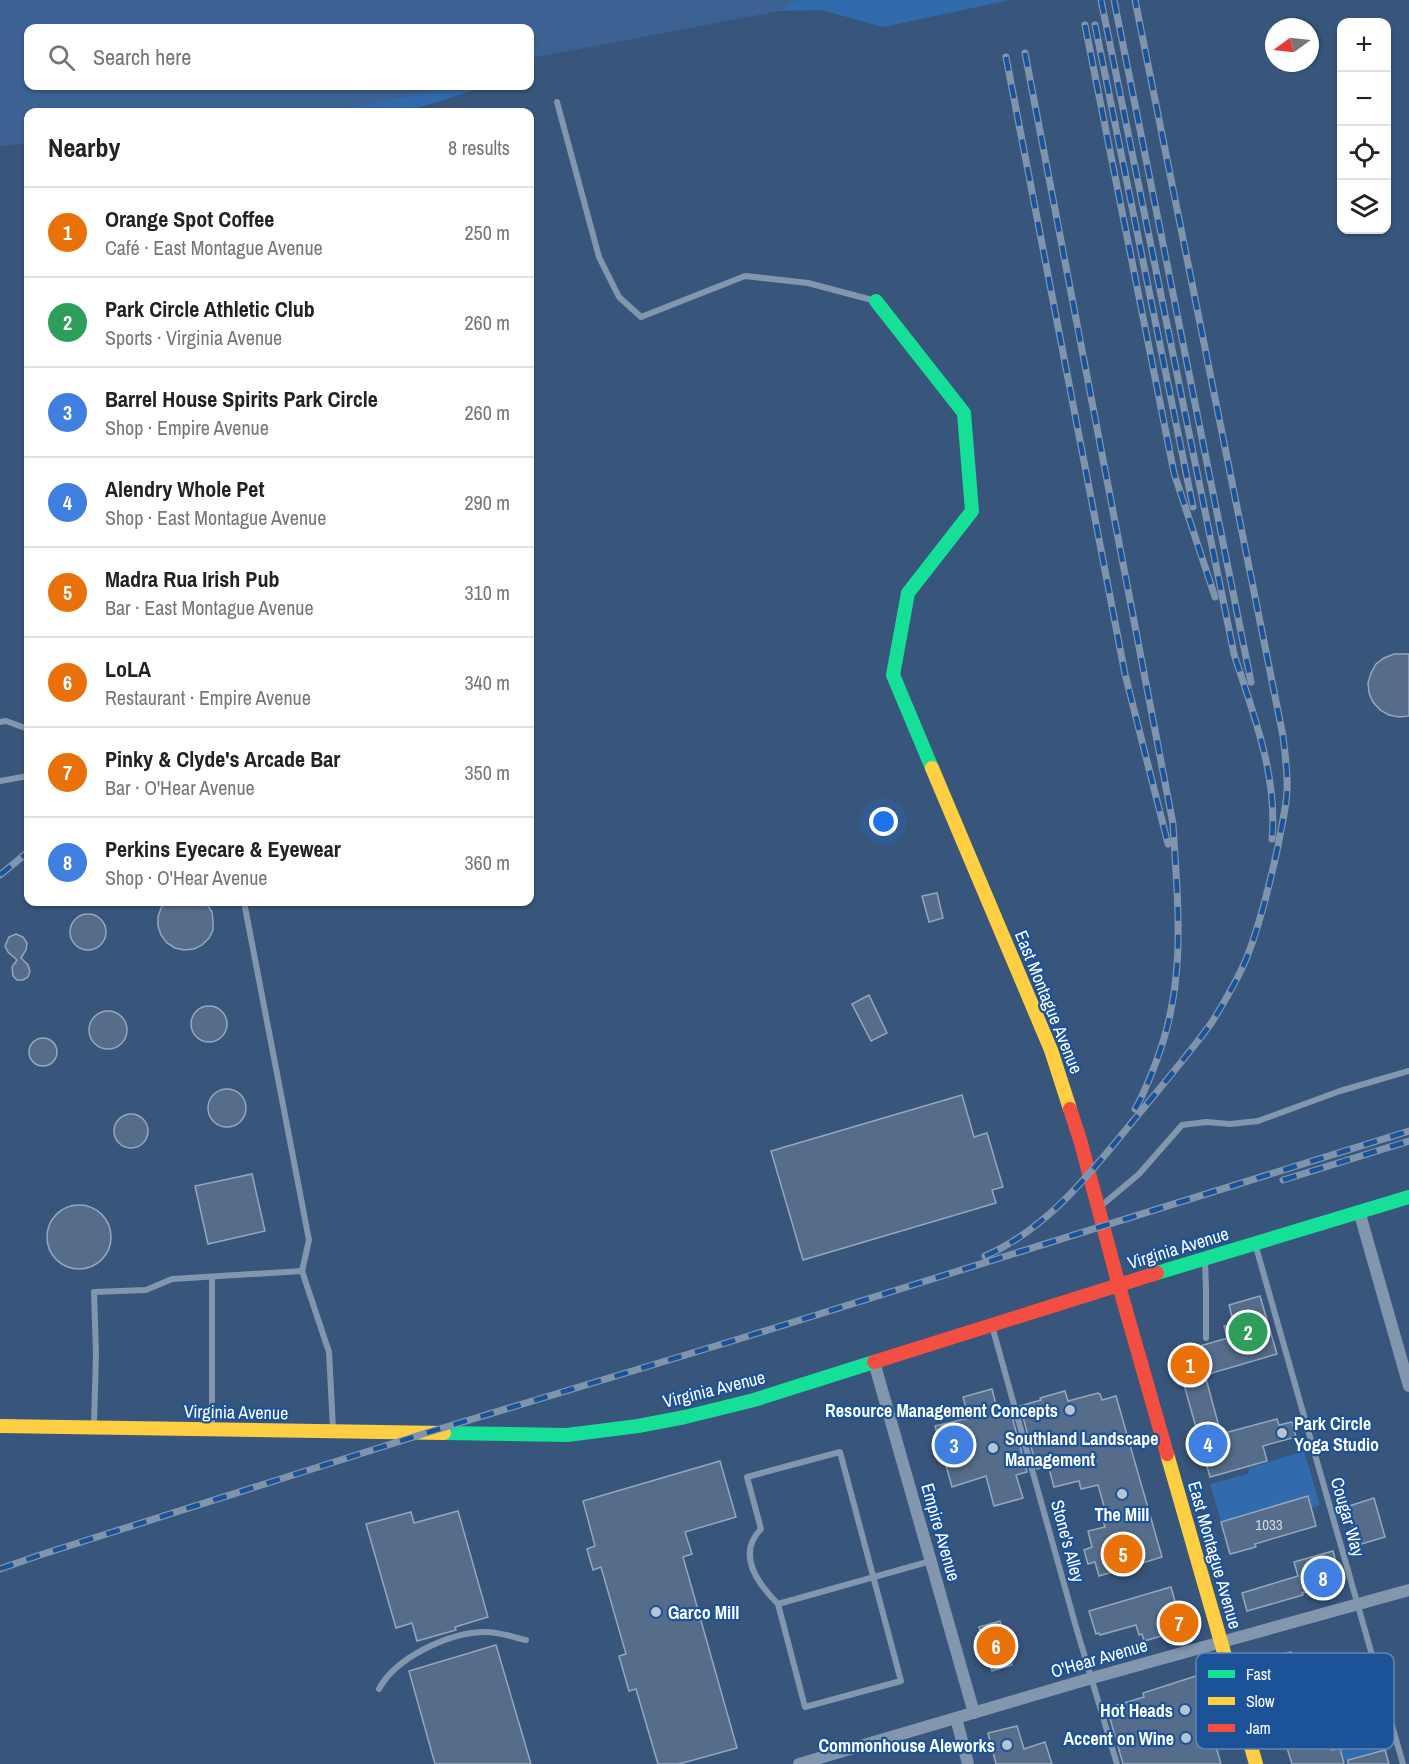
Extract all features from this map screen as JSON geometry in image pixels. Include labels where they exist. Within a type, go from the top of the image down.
[{"type":"street","name":"East Montague Avenue","points":[[876,301],[964,413],[972,511],[909,593],[893,675],[1051,1050],[1082,1143],[1119,1286],[1224,1653]]},
{"type":"street","name":"Virginia Avenue","points":[[0,1426],[567,1435],[607,1431],[719,1410],[1409,1197]]},
{"type":"street","points":[[1359,1211],[1409,1386]]},
{"type":"street","name":"Empire Avenue","points":[[874,1362],[974,1713]]},
{"type":"street","name":"O'Hear Avenue","points":[[799,1764],[1092,1678],[1409,1590]]},
{"type":"street","points":[[956,1718],[968,1764]]},
{"type":"street","name":"East Montague Avenue","points":[[1252,1749],[1256,1764]]},
{"type":"lane","points":[[557,102],[598,257],[619,297],[641,317],[746,276],[808,283],[876,301]]},
{"type":"lane","points":[[0,722],[6,721],[24,728]]},
{"type":"lane","points":[[0,781],[24,777]]},
{"type":"lane","points":[[245,906],[309,1240],[302,1271],[328,1352],[333,1432]]},
{"type":"lane","points":[[1098,1209],[1139,1174],[1182,1125],[1258,1121],[1340,1091],[1409,1071]]},
{"type":"lane","name":"Cougar Way","points":[[1255,1243],[1372,1653]]},
{"type":"lane","points":[[1204,1259],[1206,1338]]},
{"type":"lane","points":[[94,1428],[96,1354],[94,1292],[146,1290],[172,1279],[302,1271]]},
{"type":"lane","points":[[212,1277],[212,1430]]},
{"type":"lane","name":"Stone's Alley","points":[[992,1326],[1076,1627],[1117,1764]]},
{"type":"lane","points":[[840,1452],[874,1577],[901,1681],[805,1707],[778,1604],[766,1592],[753,1570],[749,1554],[752,1538],[761,1529],[747,1477],[840,1452]]},
{"type":"lane","points":[[778,1604],[931,1561]]},
{"type":"lane","points":[[379,1689],[390,1674],[412,1656],[445,1640],[471,1633],[487,1632],[526,1640]]},
{"type":"lane","name":"Cougar Way","points":[[1394,1732],[1403,1764]]},
{"type":"shaded area","points":[[0,0],[797,0],[779,11],[534,57],[534,24],[24,24],[24,90],[441,90],[348,108],[24,108],[24,143],[0,146]]},
{"type":"shaded area","points":[[672,0],[1010,0],[883,27],[822,10],[779,11],[534,57],[534,36]]},
{"type":"shaded area","points":[[360,90],[473,90],[417,108],[291,108]]},
{"type":"shaded area","points":[[1304,1451],[1320,1505],[1312,1508],[1308,1497],[1221,1522],[1210,1484],[1248,1474],[1249,1468]]},
{"type":"shaded area","points":[[1340,1749],[1389,1750],[1344,1762]]},
{"type":"building","points":[[1394,654],[1409,654],[1409,716],[1389,715],[1380,710],[1369,693],[1368,683],[1376,664]]},
{"type":"building","points":[[937,893],[943,918],[929,922],[922,896]]},
{"type":"building","points":[[163,906],[208,906],[213,921],[213,930],[209,938],[194,949],[175,948],[167,943],[158,926]]},
{"type":"building","points":[[88,914],[101,919],[106,932],[101,945],[88,950],[75,945],[70,932],[75,919]]},
{"type":"building","points":[[16,934],[23,937],[27,943],[21,958],[30,971],[28,977],[23,980],[17,980],[13,976],[12,967],[17,960],[5,946],[9,937]]},
{"type":"building","points":[[869,995],[887,1033],[871,1041],[852,1004]]},
{"type":"building","points":[[209,1006],[222,1011],[227,1024],[222,1037],[209,1042],[196,1037],[191,1024],[196,1011]]},
{"type":"building","points":[[108,1011],[122,1016],[127,1030],[122,1044],[108,1049],[94,1044],[89,1030],[94,1016]]},
{"type":"building","points":[[43,1038],[53,1042],[57,1052],[53,1062],[43,1066],[33,1062],[29,1052],[33,1042]]},
{"type":"building","points":[[227,1089],[240,1095],[246,1108],[240,1121],[227,1127],[214,1121],[208,1108],[214,1095]]},
{"type":"building","points":[[962,1095],[974,1137],[987,1133],[1003,1187],[992,1190],[996,1203],[803,1260],[771,1151]]},
{"type":"building","points":[[131,1114],[143,1119],[148,1131],[143,1143],[131,1148],[119,1143],[114,1131],[119,1119]]},
{"type":"building","points":[[252,1174],[265,1231],[208,1244],[195,1186]]},
{"type":"building","points":[[73,1205],[85,1205],[102,1214],[109,1225],[111,1237],[109,1249],[102,1260],[85,1269],[73,1269],[61,1264],[52,1255],[47,1243],[47,1231],[52,1219],[61,1210]]},
{"type":"building","points":[[1260,1296],[1277,1354],[1205,1375],[1221,1434],[1277,1419],[1279,1425],[1292,1422],[1296,1437],[1263,1446],[1267,1461],[1210,1477],[1175,1353],[1228,1338],[1224,1326],[1234,1324],[1229,1305]]},
{"type":"building","points":[[992,1389],[998,1413],[1010,1409],[1027,1472],[1016,1475],[1023,1498],[994,1506],[986,1476],[952,1487],[935,1426],[969,1418],[963,1397]]},
{"type":"building","points":[[1065,1391],[1068,1401],[1098,1393],[1102,1400],[1116,1396],[1162,1557],[1099,1576],[1095,1562],[1088,1564],[1084,1550],[1092,1547],[1088,1531],[1105,1527],[1101,1515],[1106,1513],[1098,1485],[1081,1489],[1079,1481],[1054,1487],[1048,1465],[1037,1469],[1020,1406]]},
{"type":"building","name":"Garco Mill","points":[[720,1461],[736,1517],[685,1532],[692,1554],[683,1557],[737,1748],[679,1764],[658,1764],[636,1689],[629,1691],[619,1656],[626,1654],[601,1567],[593,1570],[587,1549],[595,1546],[583,1501]]},
{"type":"building","points":[[1308,1496],[1316,1526],[1230,1554],[1221,1522]]},
{"type":"building","points":[[1374,1498],[1385,1537],[1358,1545],[1346,1507]]},
{"type":"building","points":[[458,1511],[488,1617],[455,1627],[456,1630],[417,1641],[412,1623],[396,1628],[366,1524],[411,1512],[414,1523]]},
{"type":"building","points":[[1333,1551],[1342,1586],[1328,1591],[1321,1588],[1302,1593],[1303,1595],[1247,1611],[1242,1593],[1298,1576],[1294,1562]]},
{"type":"building","points":[[1171,1587],[1183,1630],[1144,1641],[1136,1625],[1100,1635],[1096,1634],[1089,1611]]},
{"type":"building","points":[[1000,1621],[1012,1665],[992,1671],[979,1627]]},
{"type":"building","points":[[496,1645],[531,1764],[435,1764],[409,1671]]},
{"type":"building","points":[[1196,1676],[1196,1749],[1217,1749],[1221,1764],[1123,1764],[1107,1708],[1144,1697],[1143,1693]]},
{"type":"building","name":"Commonhouse Aleworks","points":[[1017,1726],[1024,1749],[1045,1742],[1052,1764],[996,1764],[988,1733]]},
{"type":"building","points":[[1287,1749],[1340,1749],[1344,1764],[1292,1764]]},
{"type":"building","points":[[1385,1750],[1389,1764],[1348,1764],[1348,1760]]},
{"type":"railway","points":[[1101,0],[1234,654],[1268,768],[1273,815],[1272,839]]},
{"type":"railway","points":[[1114,0],[1251,682]]},
{"type":"railway","points":[[985,1256],[1030,1230],[1069,1195],[1121,1135],[1212,1022],[1240,973],[1257,930],[1275,860],[1286,798],[1287,770],[1283,736],[1135,0]]},
{"type":"railway","points":[[1085,25],[1174,473],[1215,597]]},
{"type":"railway","points":[[1095,25],[1193,507]]},
{"type":"railway","points":[[1025,53],[1173,824],[1178,915],[1176,974],[1166,1032],[1144,1092],[1135,1109]]},
{"type":"railway","points":[[1006,57],[1125,674],[1168,844]]},
{"type":"railway","points":[[0,875],[24,855]]},
{"type":"railway","points":[[0,1569],[426,1433],[742,1338],[1409,1131]]},
{"type":"railway","points":[[1283,1180],[1409,1141]]},
{"type":"traffic: fast","points":[[876,301],[964,413],[972,511],[908,593],[893,675],[932,768]]},
{"type":"traffic: fast","points":[[1157,1273],[1409,1197]]},
{"type":"traffic: fast","points":[[444,1433],[567,1435],[638,1426],[754,1400],[874,1362]]},
{"type":"traffic: slow","points":[[932,768],[1051,1050],[1070,1109]]},
{"type":"traffic: slow","points":[[0,1426],[444,1433]]},
{"type":"traffic: slow","points":[[1167,1454],[1224,1653]]},
{"type":"traffic: slow","points":[[1252,1749],[1256,1764]]},
{"type":"traffic: jam","points":[[1070,1109],[1167,1454]]},
{"type":"traffic: jam","points":[[874,1362],[1157,1273]]},
{"type":"place","name":"Park Circle Athletic Club","points":[[1248,1332]]},
{"type":"place","name":"Orange Spot Coffee","points":[[1190,1365]]},
{"type":"place","name":"Resource Management Concepts","points":[[1070,1410]]},
{"type":"place","name":"Park Circle Yoga Studio","points":[[1282,1433]]},
{"type":"place","name":"Alendry Whole Pet","points":[[1208,1444]]},
{"type":"place","name":"Barrel House Spirits Park Circle","points":[[954,1445]]},
{"type":"place","name":"Southland Landscape Management","points":[[993,1448]]},
{"type":"place","name":"The Mill","points":[[1122,1494]]},
{"type":"place","name":"Madra Rua Irish Pub","points":[[1123,1554]]},
{"type":"place","name":"Perkins Eyecare & Eyewear","points":[[1323,1578]]},
{"type":"place","name":"Garco Mill","points":[[656,1612]]},
{"type":"place","name":"Pinky & Clyde's Arcade Bar","points":[[1179,1623]]},
{"type":"place","name":"LoLA","points":[[996,1646]]},
{"type":"place","name":"Hot Heads","points":[[1185,1710]]},
{"type":"place","name":"Accent on Wine","points":[[1186,1738]]},
{"type":"place","name":"Commonhouse Aleworks","points":[[1007,1745]]}]
